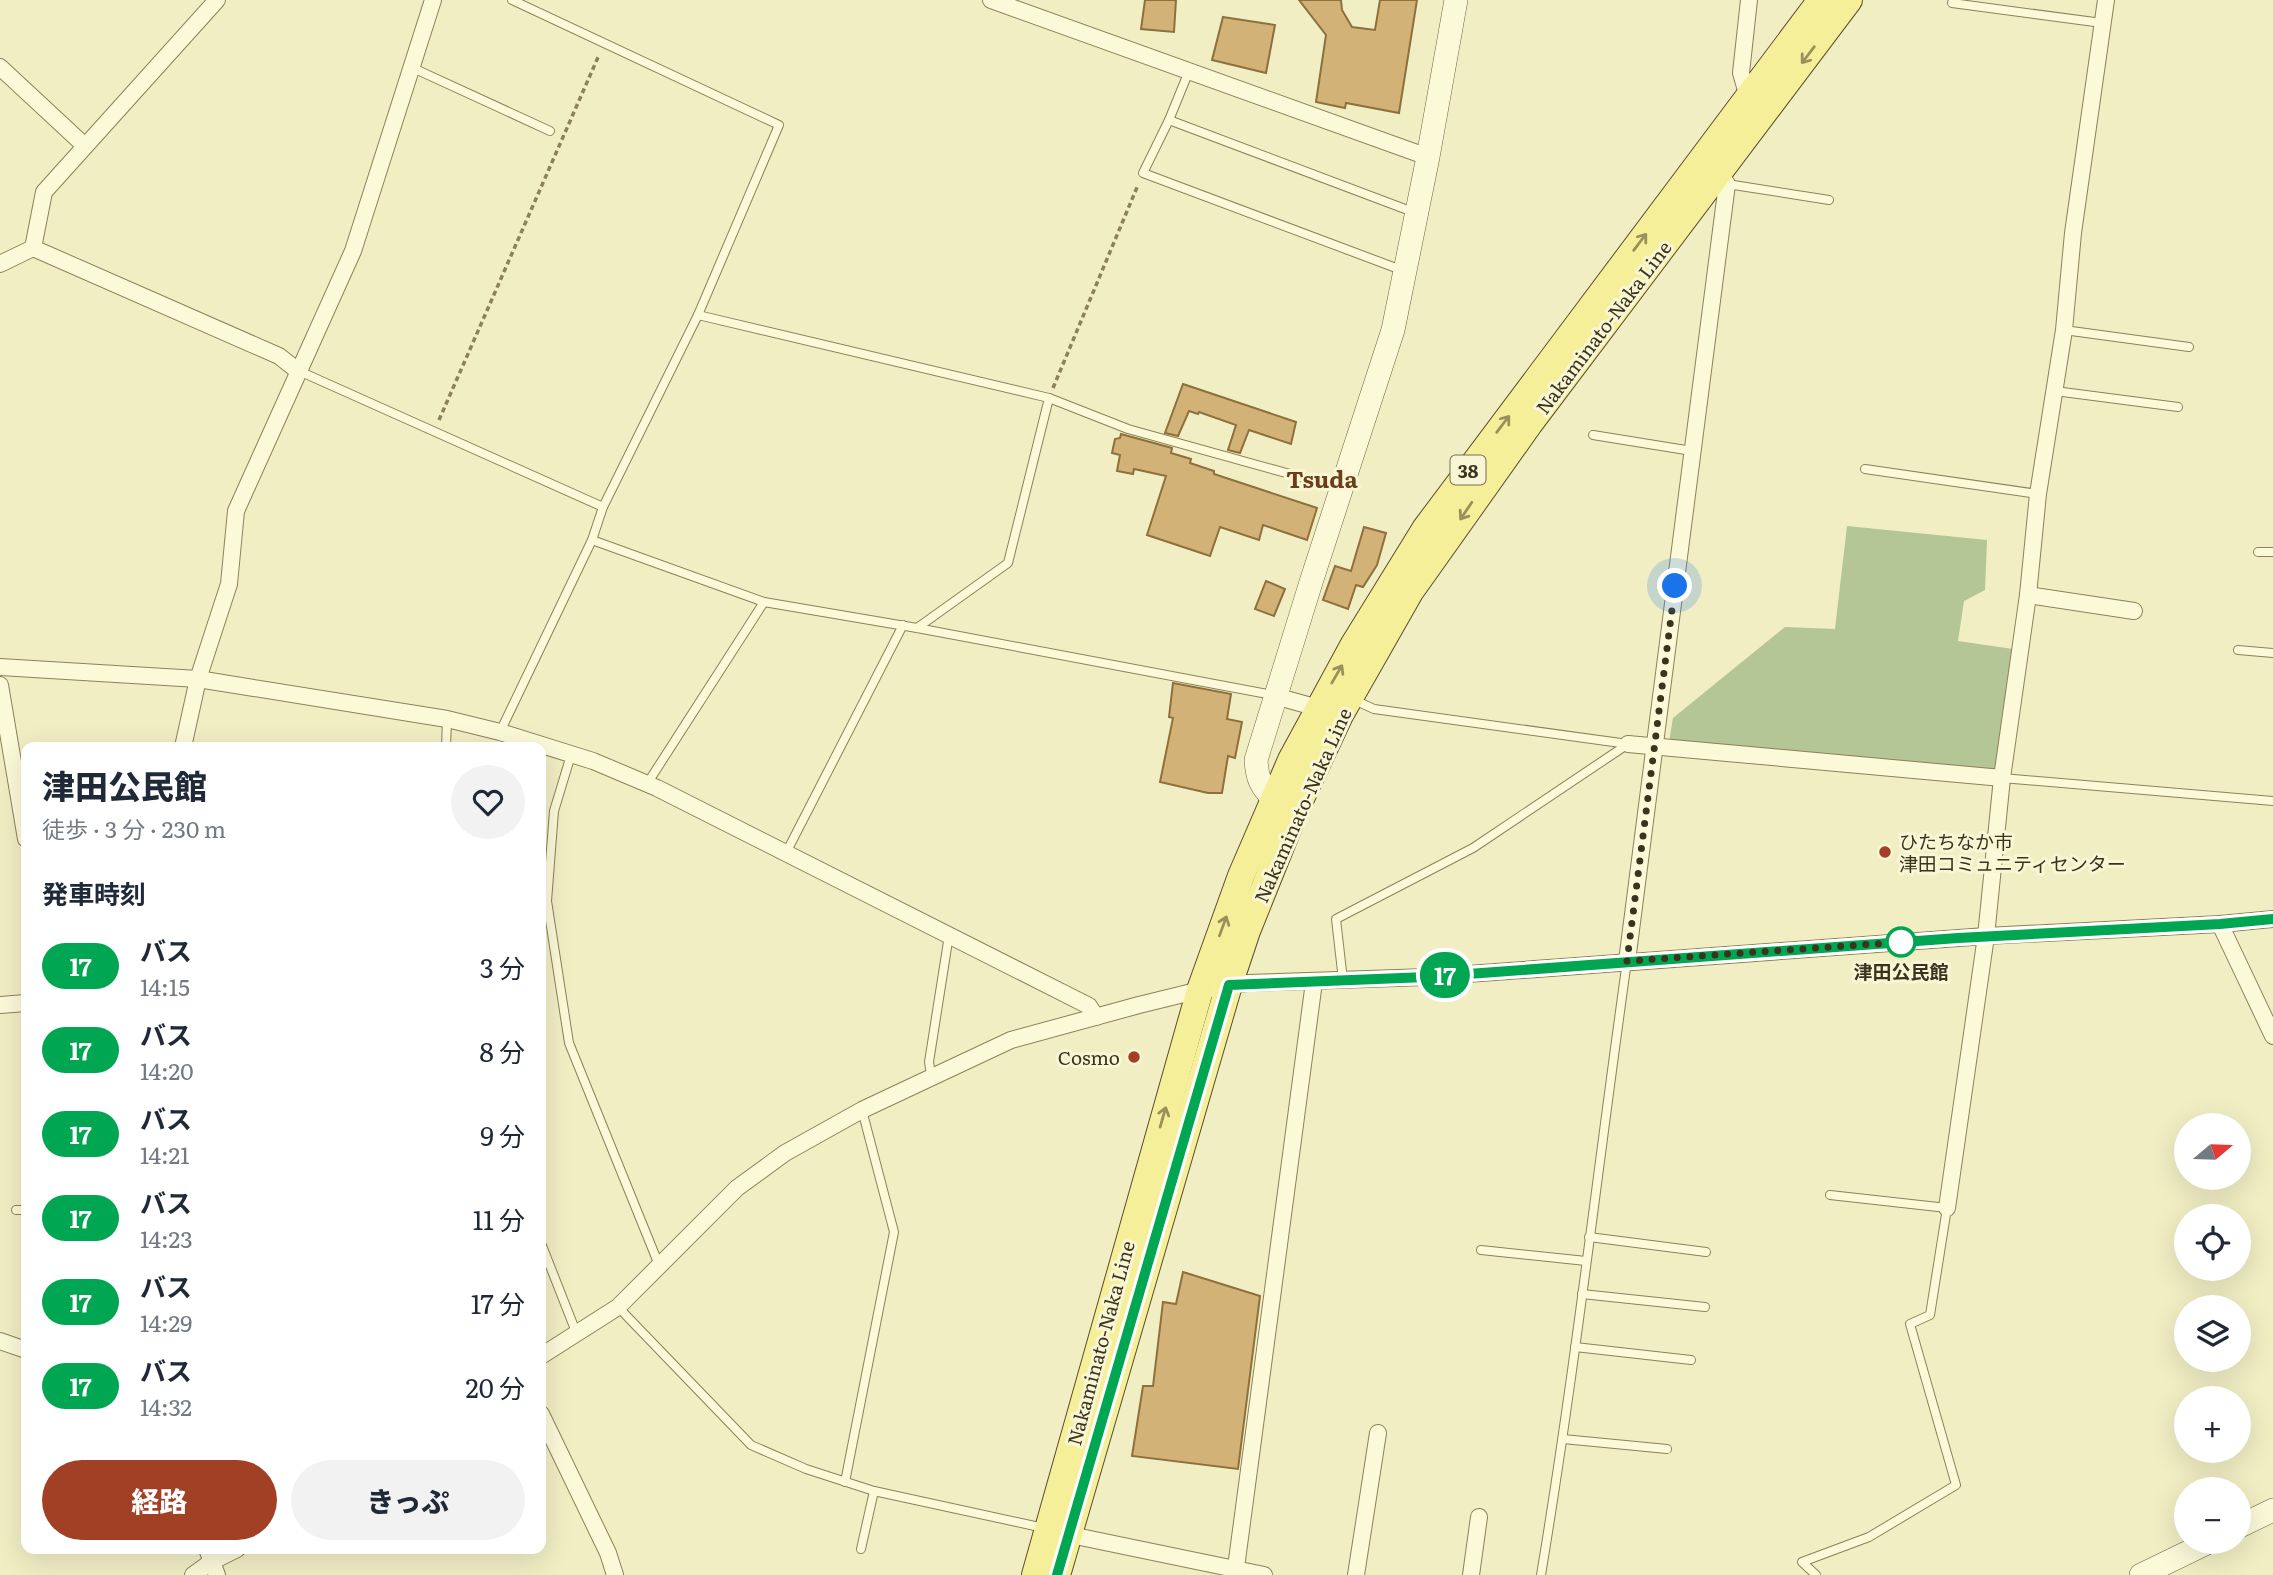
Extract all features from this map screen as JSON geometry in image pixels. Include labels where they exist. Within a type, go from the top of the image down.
[{"type":"main road","name":"Nakaminato-Naka Line","points":[[1057,1575],[1058,1532],[1200,990],[1241,876],[1273,799],[1318,708],[1389,585],[1425,529],[1821,0]]},
{"type":"main road","name":"Nakaminato-Naka Line","points":[[1035,1575],[1058,1532],[1247,932],[1296,809],[1349,698],[1410,592],[1478,494],[1723,178],[1849,0]]},
{"type":"street","points":[[33,248],[44,192],[217,0]]},
{"type":"street","points":[[184,742],[198,679],[229,584],[236,511],[353,250],[433,0]]},
{"type":"street","points":[[992,0],[1428,157]]},
{"type":"street","points":[[1273,799],[1262,788],[1257,775],[1256,760],[1393,330],[1428,157],[1455,0]]},
{"type":"street","points":[[1748,97],[1741,73],[1749,0]]},
{"type":"street","points":[[1947,1208],[1986,936],[2002,778],[2028,595],[2038,495],[2064,330],[2073,233],[2106,0]]},
{"type":"street","points":[[0,67],[85,146]]},
{"type":"street","points":[[1627,961],[1656,748],[1723,178]]},
{"type":"street","points":[[0,264],[33,248],[279,356],[298,370]]},
{"type":"street","points":[[2028,595],[2134,611]]},
{"type":"street","points":[[0,667],[198,679],[447,719],[531,742]]},
{"type":"street","points":[[0,685],[21,809]]},
{"type":"street","points":[[1275,695],[1318,708]]},
{"type":"street","points":[[1628,744],[2002,778]]},
{"type":"street","points":[[546,747],[593,761],[647,784],[1089,1006],[1096,1017]]},
{"type":"street","points":[[546,1353],[618,1307],[737,1188],[785,1153],[862,1110],[931,1075],[1011,1040],[1200,990],[1229,985],[1427,977],[1986,936],[2273,919]]},
{"type":"street","points":[[2220,924],[2273,1036]]},
{"type":"street","points":[[1235,1572],[1314,982]]},
{"type":"street","points":[[0,1005],[21,1003]]},
{"type":"street","points":[[0,1341],[21,1348]]},
{"type":"street","points":[[546,1425],[608,1553],[615,1575]]},
{"type":"street","points":[[1356,1575],[1378,1433]]},
{"type":"street","points":[[2251,1521],[2273,1510]]},
{"type":"street","points":[[1471,1575],[1479,1517]]},
{"type":"street","points":[[1058,1532],[1235,1572],[1264,1575]]},
{"type":"street","points":[[2140,1575],[2183,1554]]},
{"type":"street","points":[[193,1575],[212,1562]]},
{"type":"lane","points":[[500,732],[592,540],[603,506],[698,314],[779,125],[512,0]]},
{"type":"lane","points":[[1952,3],[2102,23]]},
{"type":"lane","points":[[412,68],[551,131]]},
{"type":"lane","points":[[1189,71],[1143,173],[1404,271]]},
{"type":"lane","points":[[1169,120],[1416,213]]},
{"type":"lane","points":[[1723,178],[1829,200]]},
{"type":"lane","points":[[698,314],[1049,398],[1128,429],[1341,488]]},
{"type":"lane","points":[[2064,330],[2189,347]]},
{"type":"lane","points":[[298,370],[603,506]]},
{"type":"lane","points":[[2055,391],[2178,407]]},
{"type":"lane","points":[[917,628],[1008,563],[1049,398]]},
{"type":"lane","points":[[1593,435],[1692,451]]},
{"type":"lane","points":[[1865,469],[2038,495]]},
{"type":"lane","points":[[592,540],[764,602],[903,625],[1275,695]]},
{"type":"lane","points":[[2258,552],[2273,552]]},
{"type":"lane","points":[[647,784],[764,602]]},
{"type":"lane","points":[[786,853],[903,625]]},
{"type":"lane","points":[[2238,650],[2273,653]]},
{"type":"lane","points":[[1349,698],[1374,709],[1628,744]]},
{"type":"lane","points":[[446,742],[447,719]]},
{"type":"lane","points":[[1343,981],[1336,919],[1473,848],[1628,744]]},
{"type":"lane","points":[[571,755],[554,811],[547,901],[569,1043],[659,1266]]},
{"type":"lane","points":[[2002,778],[2273,801]]},
{"type":"lane","points":[[931,1075],[929,1062],[949,935]]},
{"type":"lane","points":[[1541,1575],[1563,1439],[1627,961]]},
{"type":"lane","points":[[845,1482],[894,1232],[862,1110]]},
{"type":"lane","points":[[1816,1575],[1801,1562],[1869,1537],[1956,1485],[1910,1324],[1930,1315],[1947,1208],[1830,1195]]},
{"type":"lane","points":[[16,1210],[21,1210]]},
{"type":"lane","points":[[1589,1237],[1706,1252]]},
{"type":"lane","points":[[1481,1250],[1586,1261]]},
{"type":"lane","points":[[546,1256],[576,1332]]},
{"type":"lane","points":[[1582,1294],[1705,1307]]},
{"type":"lane","points":[[618,1307],[751,1445],[806,1469],[874,1491],[1058,1532]]},
{"type":"lane","points":[[1575,1347],[1691,1360]]},
{"type":"lane","points":[[1563,1439],[1667,1448]]},
{"type":"lane","points":[[862,1549],[874,1491]]},
{"type":"path","points":[[434,431],[604,43]]},
{"type":"path","points":[[1049,398],[1143,173]]},
{"type":"green space","points":[[1847,526],[1987,540],[1985,590],[1964,601],[1958,641],[2013,649],[2002,770],[1669,742],[1673,718],[1785,627],[1835,629]]},
{"type":"building","points":[[1145,0],[1176,0],[1174,32],[1141,29]]},
{"type":"building","points":[[1299,0],[1341,0],[1342,10],[1352,27],[1375,30],[1380,0],[1417,0],[1399,113],[1346,103],[1345,108],[1316,102],[1326,35]]},
{"type":"building","points":[[1223,17],[1275,25],[1266,73],[1212,60]]},
{"type":"building","points":[[1183,384],[1296,422],[1291,444],[1249,430],[1240,453],[1228,450],[1236,425],[1189,411],[1178,436],[1165,433]]},
{"type":"building","points":[[1121,434],[1172,448],[1171,453],[1191,459],[1190,463],[1214,471],[1214,474],[1317,508],[1307,540],[1263,525],[1259,540],[1220,527],[1210,556],[1147,535],[1166,476],[1134,469],[1133,474],[1117,471],[1120,455],[1112,453],[1115,439],[1120,438]]},
{"type":"building","points":[[1364,527],[1386,533],[1377,565],[1363,587],[1356,585],[1348,609],[1323,600],[1335,566],[1351,571]]},
{"type":"building","points":[[1266,581],[1285,589],[1274,616],[1255,609]]},
{"type":"building","points":[[1173,683],[1231,694],[1227,719],[1242,722],[1235,758],[1228,756],[1222,793],[1208,793],[1160,782],[1173,718],[1169,717]]},
{"type":"building","points":[[1183,1272],[1260,1296],[1238,1469],[1132,1456],[1143,1386],[1153,1386],[1163,1302],[1176,1304]]},
{"type":"bus line","name":"17","points":[[1057,1575],[1229,985],[1427,977],[1958,938],[2273,919]]},
{"type":"place","name":"ひたちなか市 津田コミュニティセンター","points":[[1885,852]]},
{"type":"place","name":"津田公民館","points":[[1901,942]]},
{"type":"place","name":"Cosmo","points":[[1134,1057]]},
{"type":"district","name":"Tsuda","points":[[1322,478]]},
{"type":"route","points":[[1675,586],[1627,961],[1901,942]]}]
